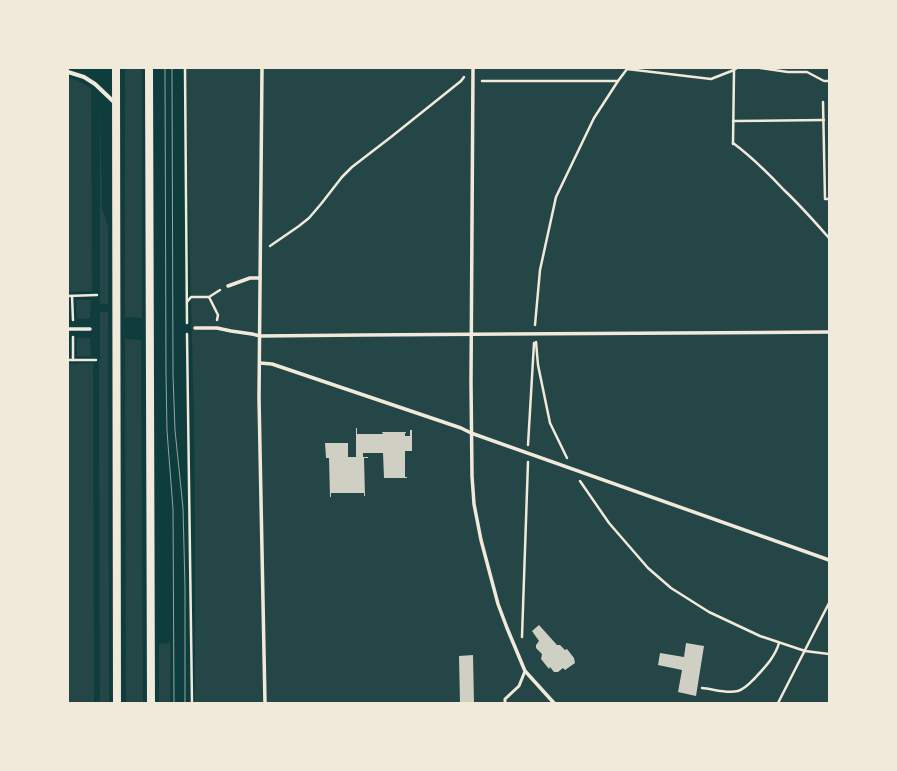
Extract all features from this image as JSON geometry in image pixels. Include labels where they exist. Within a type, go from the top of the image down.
[{"type":"main road","points":[[116,68],[117,703]]},
{"type":"main road","points":[[149,68],[151,703]]},
{"type":"street","points":[[262,68],[259,405],[265,703]]},
{"type":"street","points":[[472,68],[471,433],[474,504],[481,540],[498,604],[507,628],[525,671],[554,703]]},
{"type":"street","points":[[68,72],[84,77],[95,84],[116,104]]},
{"type":"street","points":[[228,286],[250,278],[260,278]]},
{"type":"street","points":[[194,328],[217,328],[260,336],[829,332]]},
{"type":"street","points":[[68,329],[90,329]]},
{"type":"street","points":[[260,363],[272,364],[461,428],[471,433],[829,560]]},
{"type":"lane","points":[[505,703],[505,699],[520,686],[525,671]]},
{"type":"path","points":[[185,68],[187,326]]},
{"type":"path","points":[[522,639],[528,453],[534,334],[540,270],[556,197],[594,118],[627,70],[711,79],[737,68]]},
{"type":"path","points":[[760,68],[788,72],[807,72],[824,81],[829,81]]},
{"type":"path","points":[[734,70],[733,144],[742,149],[756,161],[829,238]]},
{"type":"path","points":[[260,250],[271,246],[309,218],[352,167],[461,80],[466,74]]},
{"type":"path","points":[[472,81],[618,81]]},
{"type":"path","points":[[823,102],[826,132],[825,199],[829,198]]},
{"type":"path","points":[[734,121],[824,120]]},
{"type":"path","points":[[187,302],[190,297],[209,297],[221,289]]},
{"type":"path","points":[[68,296],[97,295]]},
{"type":"path","points":[[72,296],[73,316]]},
{"type":"path","points":[[209,297],[218,315]]},
{"type":"path","points":[[188,334],[192,703]]},
{"type":"path","points":[[534,334],[538,365],[550,423],[572,468],[608,523],[648,568],[671,588],[709,612],[760,636],[779,643],[805,650],[829,654]]},
{"type":"path","points":[[73,340],[73,360]]},
{"type":"path","points":[[68,360],[96,360]]},
{"type":"path","points":[[778,703],[829,603]]},
{"type":"path","points":[[702,688],[730,692],[739,691],[746,687],[768,664],[777,650],[779,643]]},
{"type":"shaded area","points":[[125,68],[142,68],[142,318],[125,317]]},
{"type":"shaded area","points":[[185,68],[829,68],[829,703],[195,703],[194,419]]},
{"type":"shaded area","points":[[68,78],[77,80],[91,88],[92,291],[68,292]]},
{"type":"shaded area","points":[[100,102],[102,209],[108,226],[108,304],[100,304]]},
{"type":"shaded area","points":[[76,300],[91,300],[90,318],[77,318]]},
{"type":"shaded area","points":[[100,312],[108,312],[109,703],[100,703]]},
{"type":"shaded area","points":[[77,338],[90,338],[91,356],[77,356]]},
{"type":"shaded area","points":[[125,339],[141,340],[143,703],[126,703]]},
{"type":"shaded area","points":[[93,363],[94,703],[68,703],[68,364]]},
{"type":"shaded area","points":[[170,643],[170,703],[159,703],[159,644]]},
{"type":"building","points":[[356,428],[357,434],[406,432],[405,436],[410,436],[410,430],[412,430],[412,451],[405,451],[405,477],[407,478],[384,478],[383,453],[363,453],[363,457],[368,457],[364,458],[365,496],[364,493],[331,493],[330,497],[329,458],[326,458],[325,443],[348,443],[348,457],[356,457]]},
{"type":"building","points":[[539,625],[557,645],[560,645],[565,650],[567,649],[574,658],[575,663],[565,670],[563,668],[558,672],[554,672],[550,667],[549,669],[541,659],[542,654],[536,648],[539,641],[532,631]]},
{"type":"building","points":[[686,643],[704,646],[696,696],[678,692],[682,670],[658,665],[660,653],[684,657]]},
{"type":"building","points":[[473,655],[474,703],[460,703],[459,656]]},
{"type":"tram line","points":[[165,68],[166,375],[167,431],[173,509],[174,703]]},
{"type":"tram line","points":[[172,68],[173,375],[175,430],[183,508],[185,703]]}]
